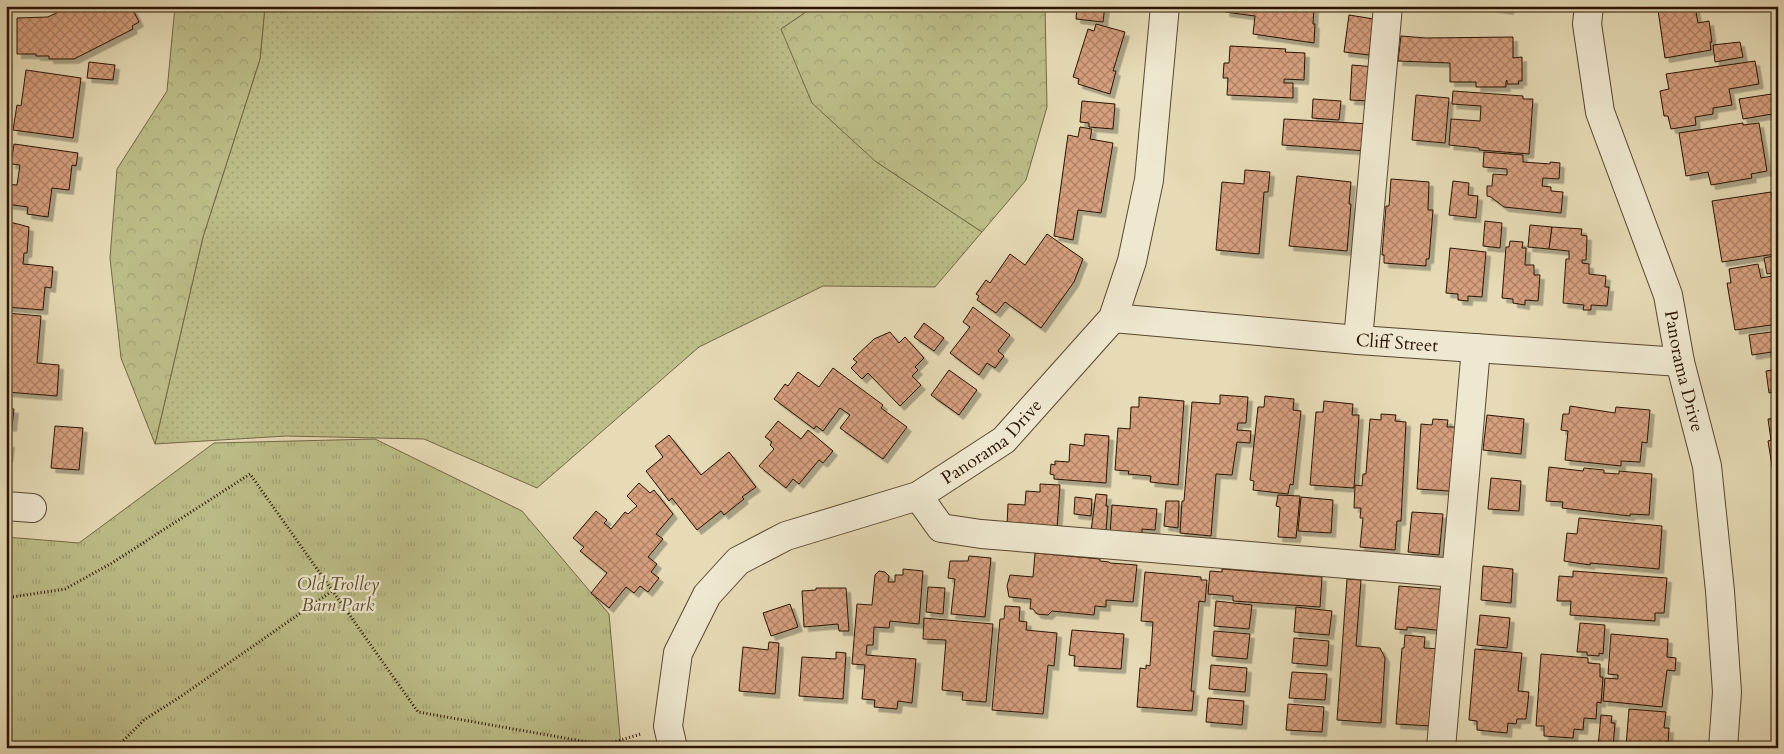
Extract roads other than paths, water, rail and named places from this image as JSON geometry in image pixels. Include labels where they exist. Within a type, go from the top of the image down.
[{"type":"street","name":"Panorama Drive","points":[[671,737],[678,653],[707,595],[738,561],[786,536],[918,496],[1004,440],[1113,318],[1132,260],[1149,180],[1165,6]]},
{"type":"street","points":[[1358,340],[1388,6]]},
{"type":"street","name":"Panorama Drive","points":[[1588,6],[1587,24],[1600,112],[1668,295],[1680,362],[1706,466],[1719,581],[1726,692],[1723,748]]},
{"type":"street","name":"Cliff Street","points":[[1113,318],[1358,340],[1680,362]]},
{"type":"street","points":[[1441,748],[1476,348]]},
{"type":"street","points":[[918,496],[941,528],[991,534],[1456,573]]},
{"type":"park label","name":"Old Trolley Barn Park","points":[[338,594]]}]
